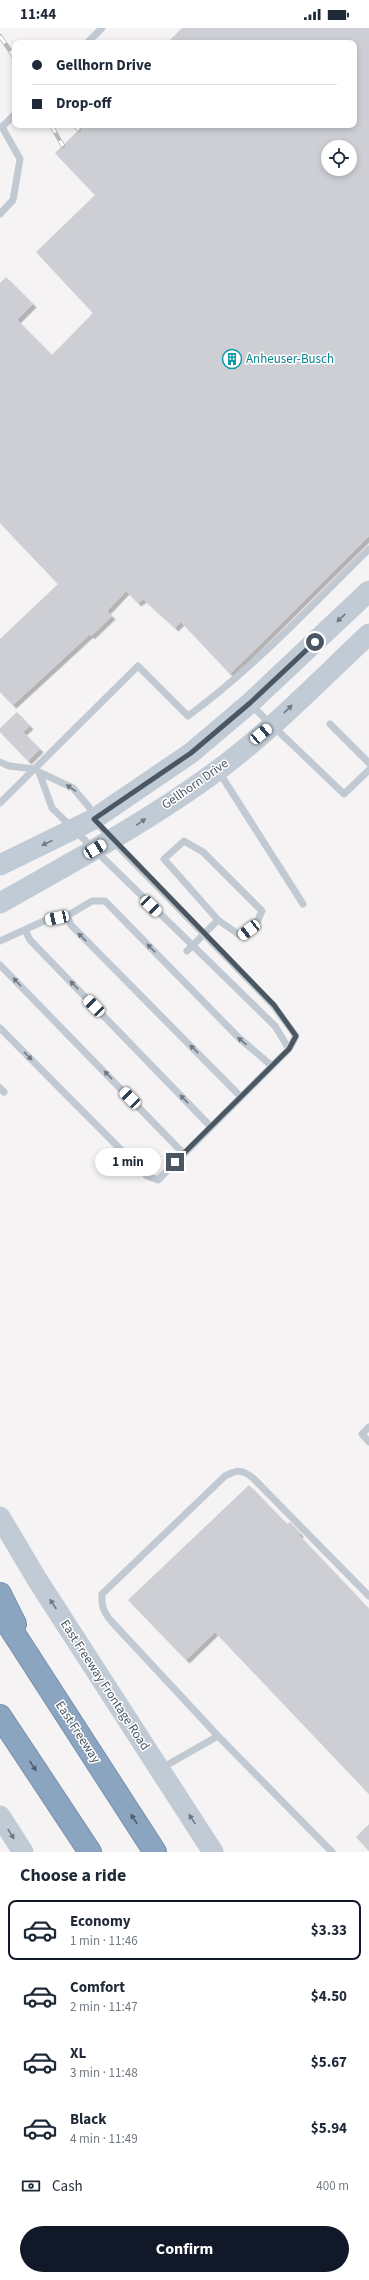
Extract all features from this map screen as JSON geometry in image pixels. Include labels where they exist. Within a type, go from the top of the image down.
[{"type":"highway","points":[[0,1594],[41,1675]]},
{"type":"highway","name":"East Freeway","points":[[0,1612],[155,1852]]},
{"type":"highway","points":[[4,1724],[90,1852]]},
{"type":"main road","points":[[0,865],[94,819],[191,753],[250,703],[369,591]]},
{"type":"main road","name":"Gellhorn Drive","points":[[0,903],[103,844],[218,770],[272,725],[369,634]]},
{"type":"main road","name":"East Freeway Frontage Road","points":[[0,1517],[38,1581],[213,1852]]},
{"type":"main road","points":[[0,1816],[23,1852]]},
{"type":"lane","points":[[90,40],[102,28]]},
{"type":"lane","points":[[0,214],[13,200],[20,160],[2,127],[12,117]]},
{"type":"lane","points":[[0,803],[36,770],[138,666],[188,716],[218,694],[258,659],[369,549]]},
{"type":"lane","points":[[250,703],[344,794],[369,770]]},
{"type":"lane","points":[[330,724],[369,763]]},
{"type":"lane","points":[[0,762],[16,767],[36,770],[73,788],[89,807],[103,844],[192,946],[275,1026],[289,1049]]},
{"type":"lane","points":[[0,1028],[147,1176],[158,1180],[289,1049],[296,1036],[274,1005],[205,934],[103,844],[74,829],[52,808],[36,770]]},
{"type":"lane","points":[[218,770],[303,904]]},
{"type":"lane","points":[[184,841],[203,852],[262,911],[256,924],[241,936],[218,920],[164,859],[184,841]]},
{"type":"lane","points":[[0,941],[46,920],[68,916],[92,901],[105,901],[239,1038],[272,1066]]},
{"type":"lane","points":[[68,916],[71,925],[241,1097]]},
{"type":"lane","points":[[187,951],[218,920]]},
{"type":"lane","points":[[25,930],[30,940],[211,1127]]},
{"type":"lane","points":[[0,965],[184,1154]]},
{"type":"lane","points":[[369,1427],[362,1434],[369,1442]]},
{"type":"lane","points":[[332,1852],[218,1736],[112,1622],[105,1614],[101,1600],[102,1594],[225,1476],[238,1470],[246,1472],[253,1478],[369,1596]]},
{"type":"lane","points":[[160,1769],[218,1736]]},
{"type":"building","name":"Anheuser-Busch","points":[[182,28],[369,28],[369,536],[230,674],[181,622],[175,628],[143,599],[138,603],[126,591],[107,611],[112,616],[91,636],[90,634],[13,705],[0,692],[0,639],[58,584],[0,523],[0,283],[6,277],[33,304],[17,320],[52,355],[93,313],[36,252],[95,195],[55,153],[81,128],[357,128],[357,40],[170,40]]},
{"type":"building","points":[[17,712],[30,726],[23,732],[40,749],[28,761],[0,732],[0,728]]},
{"type":"building","points":[[249,1485],[287,1524],[290,1522],[300,1533],[299,1535],[369,1609],[369,1794],[215,1632],[186,1660],[128,1600]]},
{"type":"building","points":[[369,1824],[369,1851],[356,1837]]},
{"type":"railway","points":[[0,36],[12,54]]},
{"type":"railway","points":[[53,128],[63,146]]},
{"type":"place","name":"Anheuser-Busch","points":[[232,359]]},
{"type":"route","points":[[175,1162],[289,1049],[296,1036],[274,1005],[111,839],[94,819],[191,753],[250,703],[315,642]]}]
